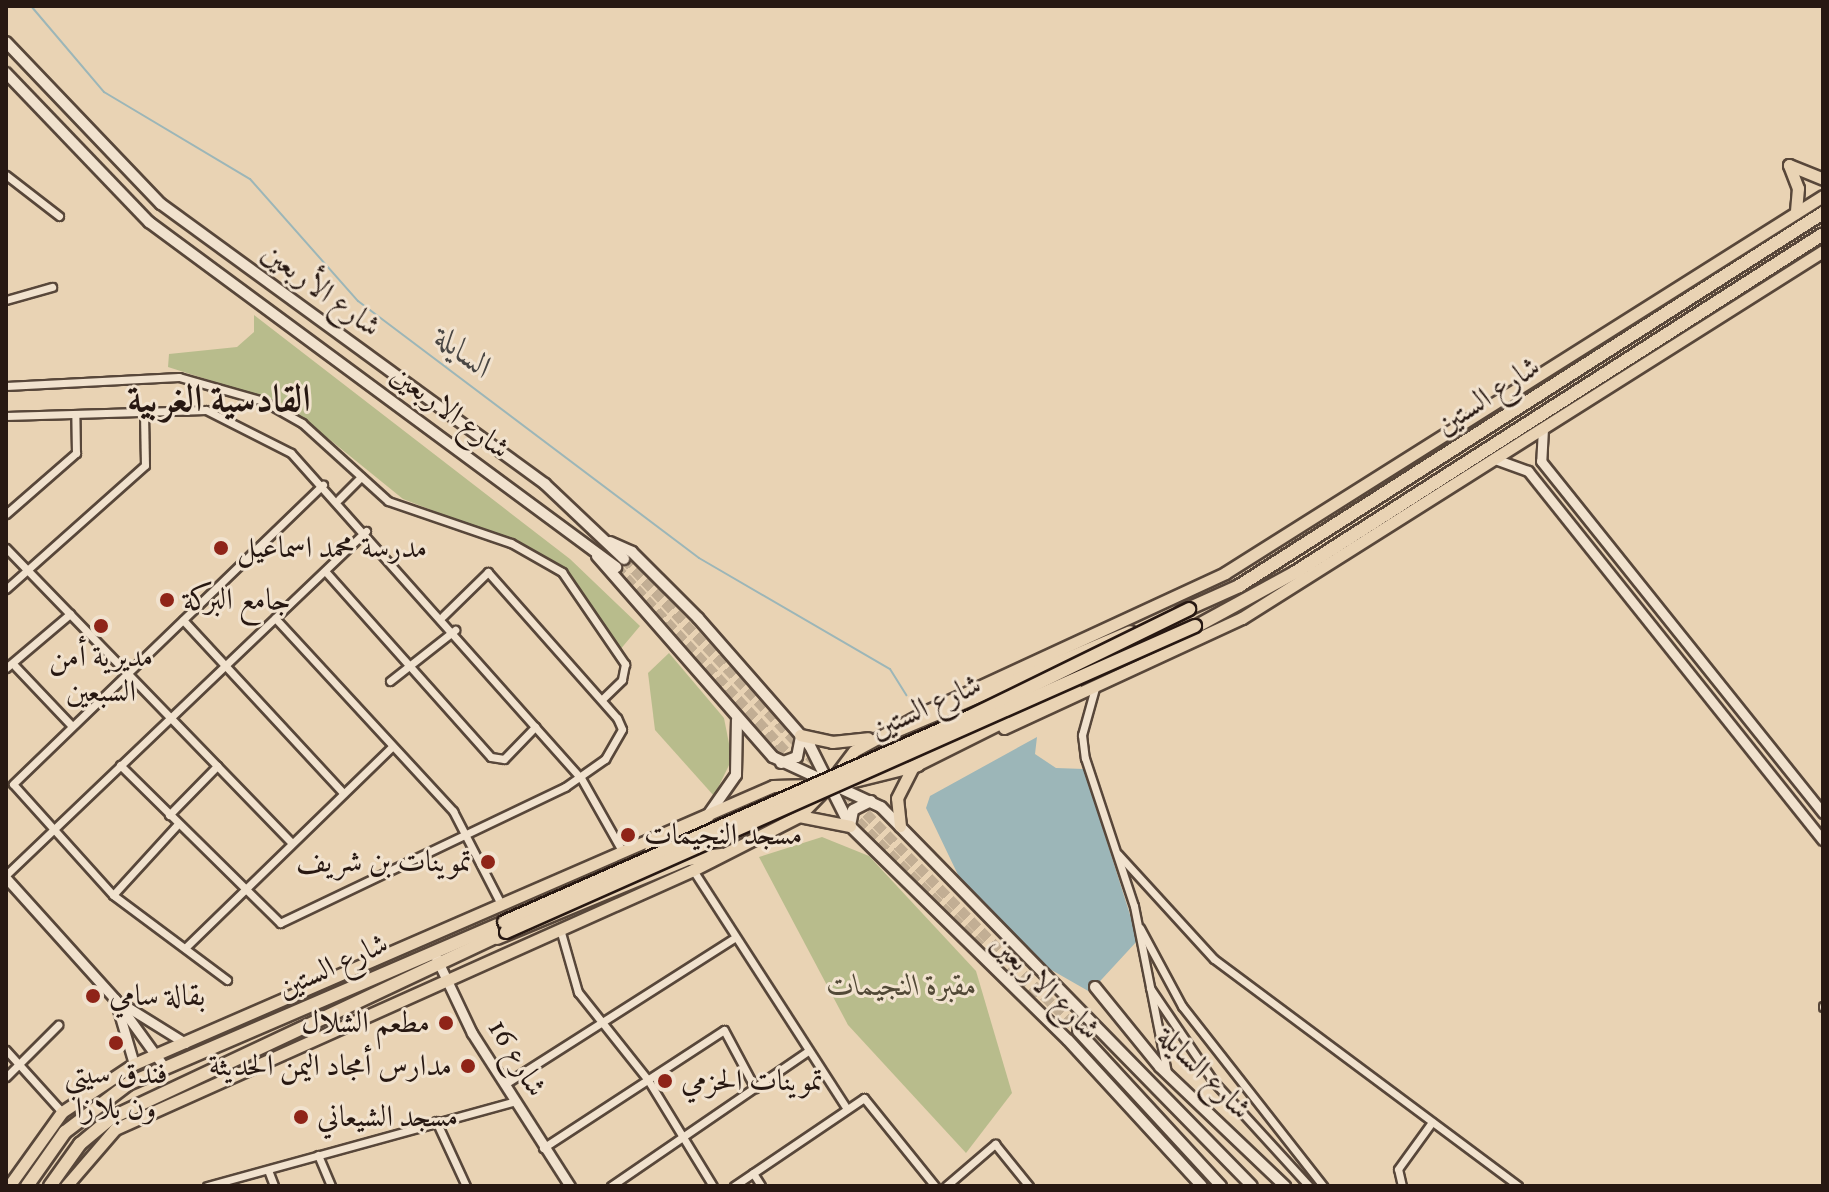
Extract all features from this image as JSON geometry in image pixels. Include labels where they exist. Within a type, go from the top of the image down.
[{"type":"highway","name":"شارع الستين","points":[[50,1186],[80,1144],[111,1118],[440,965],[500,929],[971,716],[1239,586],[1823,213]]},
{"type":"highway","name":"شارع الستين","points":[[27,1186],[91,1106],[165,1068],[433,951],[500,929],[1195,626],[1294,573],[1823,234]]},
{"type":"highway","points":[[896,731],[1189,609]]},
{"type":"highway","points":[[913,767],[1195,626]]},
{"type":"highway","points":[[500,929],[679,838],[708,816]]},
{"type":"highway","points":[[500,929],[688,859],[722,855]]},
{"type":"main road","name":"شارع الأربعين","points":[[6,42],[161,204],[386,368],[610,542],[620,563]]},
{"type":"main road","name":"شارع الاربعين","points":[[6,73],[149,222],[374,385],[597,556],[620,563]]},
{"type":"main road","points":[[1796,213],[1798,188],[1789,165],[1823,179]]},
{"type":"main road","name":"شارع الستين","points":[[896,731],[1225,573],[1823,196]]},
{"type":"main road","name":"شارع الستين","points":[[9,1186],[62,1112],[134,1064],[621,849],[784,783],[829,784],[913,767],[1095,688],[1242,618],[1545,423],[1823,251]]},
{"type":"main road","points":[[374,385],[386,368]]},
{"type":"main road","name":"شارع الاربعين","points":[[610,542],[632,552],[698,618],[800,735],[850,826],[1068,1040],[1202,1186]]},
{"type":"main road","points":[[597,556],[736,718],[781,763],[871,801],[900,826],[1140,1080],[1245,1184]]},
{"type":"main road","points":[[708,816],[736,775],[736,718]]},
{"type":"main road","points":[[781,763],[797,757],[800,735],[842,742],[896,731]]},
{"type":"main road","points":[[896,731],[888,752],[913,767],[897,798],[900,826]]},
{"type":"main road","points":[[799,816],[829,784],[849,755],[896,731]]},
{"type":"main road","points":[[799,816],[850,826],[853,810],[871,801]]},
{"type":"main road","points":[[740,802],[766,813],[763,834]]},
{"type":"main road","name":"شارع الستين","points":[[66,1186],[115,1129],[446,978],[693,870],[799,816]]},
{"type":"main road","name":"شارع السايلة","points":[[1095,987],[1167,1074],[1285,1186]]},
{"type":"main road","name":"شارع الاربعين","points":[[1140,1080],[1078,1031],[1221,1186]]},
{"type":"street","points":[[6,175],[59,216]]},
{"type":"street","points":[[6,300],[52,287]]},
{"type":"street","points":[[6,386],[201,380],[302,423],[361,477],[416,516],[511,543],[572,582],[625,664],[622,680],[602,699]]},
{"type":"street","points":[[6,416],[206,410],[291,453],[339,499],[581,778],[621,849]]},
{"type":"street","points":[[6,589],[32,571],[145,465],[144,412]]},
{"type":"street","points":[[6,514],[76,453],[75,414]]},
{"type":"street","points":[[1545,423],[1541,461],[1823,813]]},
{"type":"street","points":[[1491,459],[1528,471],[1823,840]]},
{"type":"street","points":[[339,499],[361,477]]},
{"type":"street","points":[[227,980],[113,895],[13,784],[323,485]]},
{"type":"street","points":[[165,1068],[115,999],[6,877],[366,531]]},
{"type":"street","points":[[6,548],[32,571],[126,674],[291,842]]},
{"type":"street","points":[[325,571],[407,668],[497,762],[535,727]]},
{"type":"street","points":[[120,765],[240,891],[280,923],[581,778],[605,759],[622,729],[602,699],[488,572],[443,616]]},
{"type":"street","points":[[6,668],[15,666],[70,614]]},
{"type":"street","points":[[275,618],[467,834],[501,904]]},
{"type":"street","points":[[1657,633],[1666,619]]},
{"type":"street","points":[[183,620],[343,793]]},
{"type":"street","points":[[390,681],[455,630]]},
{"type":"street","points":[[15,666],[71,725]]},
{"type":"street","points":[[1095,688],[1082,735],[1085,758],[1118,854],[1137,923],[1167,1074]]},
{"type":"street","points":[[185,948],[240,891],[392,747]]},
{"type":"street","points":[[169,815],[217,766]]},
{"type":"street","points":[[113,895],[177,825]]},
{"type":"street","points":[[1118,854],[1214,959],[1518,1186]]},
{"type":"street","points":[[693,870],[847,1109]]},
{"type":"street","points":[[1137,923],[1182,1006],[1323,1186]]},
{"type":"street","points":[[560,929],[578,992],[599,1024],[648,1080],[713,1186]]},
{"type":"street","points":[[505,1084],[734,938]]},
{"type":"street","name":"شارع 16","points":[[433,951],[505,1084],[570,1186]]},
{"type":"street","points":[[1147,983],[1214,1082],[1309,1186]]},
{"type":"street","points":[[115,999],[185,1043]]},
{"type":"street","points":[[115,999],[134,1064]]},
{"type":"street","points":[[6,1077],[58,1025]]},
{"type":"street","points":[[543,1148],[724,1030],[755,1088]]},
{"type":"street","points":[[6,1050],[62,1112]]},
{"type":"street","points":[[611,1186],[808,1051]]},
{"type":"street","points":[[734,1186],[864,1098],[935,1186]]},
{"type":"street","points":[[207,1186],[516,1101]]},
{"type":"street","points":[[436,1121],[466,1186]]},
{"type":"street","points":[[1402,1186],[1398,1169],[1432,1122]]},
{"type":"street","points":[[946,1186],[995,1144],[1029,1186]]},
{"type":"street","points":[[318,1155],[331,1186]]},
{"type":"street","points":[[268,1170],[274,1186]]},
{"type":"street","points":[[753,1173],[761,1186]]},
{"type":"green space","points":[[254,315],[570,559],[640,626],[619,651],[570,575],[532,549],[403,499],[287,405],[168,367],[169,354],[237,347],[254,332]]},
{"type":"green space","points":[[669,653],[724,718],[732,759],[714,796],[655,730],[648,673]]},
{"type":"green space","name":"مقبرة النجيمات","points":[[822,837],[869,856],[976,971],[1012,1093],[966,1153],[848,1025],[759,857]]},
{"type":"water","points":[[1037,737],[1035,754],[1056,768],[1084,769],[1138,940],[1090,992],[1048,968],[960,879],[926,808],[930,796]]},
{"type":"waterway","name":"السايلة","points":[[31,6],[104,92],[250,179],[358,301],[699,558],[890,669],[906,695]]},
{"type":"tunnel","points":[[624,559],[822,770]]},
{"type":"tunnel","points":[[616,567],[796,763]]},
{"type":"tunnel","points":[[845,792],[1078,1031]]},
{"type":"tunnel","points":[[837,800],[1034,1000]]},
{"type":"place","name":"مدرسة محمد اسماعيل","points":[[221,548]]},
{"type":"place","name":"جامع البركة","points":[[167,600]]},
{"type":"place","name":"مديرية أمن السبعين","points":[[101,626]]},
{"type":"place","name":"مسجد النجيمات","points":[[628,835]]},
{"type":"place","name":"تموينات بن شريف","points":[[488,862]]},
{"type":"place","name":"بقالة سامي","points":[[93,996]]},
{"type":"place","name":"مطعم الشلال","points":[[446,1023]]},
{"type":"place","name":"فندق سيتي ون بلازا","points":[[116,1043]]},
{"type":"place","name":"مدارس أمجاد اليمن الحديثة","points":[[468,1066]]},
{"type":"place","name":"تموينات الحزمي","points":[[665,1081]]},
{"type":"place","name":"مسجد الشيعاني","points":[[301,1117]]},
{"type":"district","name":"القادسية الغربية","points":[[219,400]]}]
